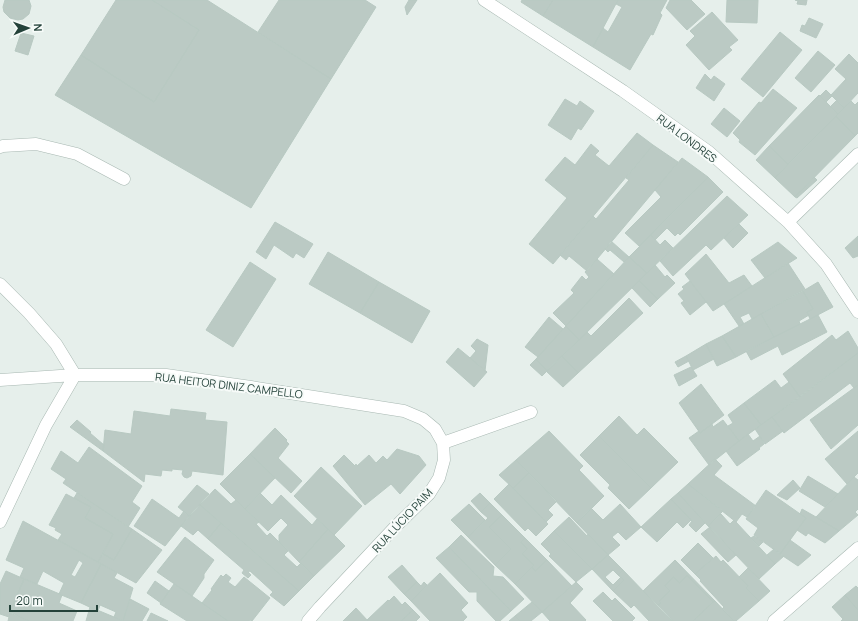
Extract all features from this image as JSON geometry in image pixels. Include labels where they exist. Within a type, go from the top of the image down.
[{"type":"street","name":"RUA LONDRES","points":[[484,0],[623,91],[708,152],[788,222],[826,264],[858,312]]},
{"type":"street","points":[[0,147],[36,144],[77,154],[124,179]]},
{"type":"street","points":[[788,222],[858,154]]},
{"type":"street","points":[[0,284],[29,313],[56,344],[75,374],[46,425],[0,522]]},
{"type":"street","name":"RUA HEITOR DINIZ CAMPELLO","points":[[0,380],[75,374],[166,375],[251,387],[404,411],[423,419],[435,429],[443,443]]},
{"type":"street","points":[[443,443],[531,412]]},
{"type":"street","name":"RUA LÚCIO PAIM","points":[[308,621],[395,527],[429,494],[439,478],[444,460],[443,443]]},
{"type":"street","points":[[774,621],[858,548]]},
{"type":"building","points":[[5,0],[29,0],[31,6],[29,14],[23,19],[18,20],[10,18],[4,12],[3,7]]},
{"type":"building","points":[[116,0],[152,0],[199,30],[154,102],[81,55]]},
{"type":"building","points":[[152,0],[207,0],[331,79],[251,208],[55,95],[81,55],[154,102],[199,30]]},
{"type":"building","points":[[279,0],[365,0],[376,7],[331,79],[258,32]]},
{"type":"building","points":[[409,0],[417,0],[407,15],[405,7]]},
{"type":"building","points":[[522,0],[553,0],[543,16],[521,2]]},
{"type":"building","points":[[553,0],[618,0],[593,47],[543,16]]},
{"type":"building","points":[[618,0],[667,0],[660,13],[662,15],[653,35],[651,34],[630,70],[593,47],[603,28],[608,32],[622,7],[616,4]]},
{"type":"building","points":[[670,0],[691,0],[705,14],[687,30],[666,8]]},
{"type":"building","points":[[727,0],[758,0],[757,23],[726,22]]},
{"type":"building","points":[[795,0],[807,0],[806,5],[797,4],[798,1]]},
{"type":"building","points":[[712,12],[738,40],[729,47],[732,50],[709,70],[686,45],[695,36],[690,31]]},
{"type":"building","points":[[809,18],[823,24],[816,38],[800,31],[802,25],[805,26]]},
{"type":"building","points":[[780,32],[802,50],[763,97],[741,79]]},
{"type":"building","points":[[21,33],[34,36],[28,55],[15,51]]},
{"type":"building","points":[[818,51],[835,65],[811,92],[795,78]]},
{"type":"building","points":[[849,54],[858,63],[858,93],[844,108],[831,95],[846,79],[835,69]]},
{"type":"building","points":[[705,74],[711,80],[714,76],[725,84],[714,101],[696,88]]},
{"type":"building","points":[[773,89],[797,108],[755,155],[739,142],[740,140],[733,133],[759,102],[761,103]]},
{"type":"building","points":[[826,90],[832,96],[826,102],[820,96]]},
{"type":"building","points":[[819,95],[838,114],[788,164],[769,146]]},
{"type":"building","points":[[565,99],[577,106],[580,101],[594,111],[581,130],[578,128],[571,140],[548,125]]},
{"type":"building","points":[[837,100],[844,108],[838,114],[830,107]]},
{"type":"building","points":[[851,101],[855,105],[858,102],[858,133],[855,136],[836,116]]},
{"type":"building","points":[[724,108],[740,121],[727,137],[711,124]]},
{"type":"building","points":[[836,116],[855,136],[795,197],[775,178]]},
{"type":"building","points":[[637,133],[653,145],[553,264],[529,244],[567,198],[545,180],[565,157],[575,165],[591,144],[599,151],[595,155],[609,166]]},
{"type":"building","points":[[653,145],[678,162],[587,271],[569,256],[566,260],[560,255],[593,216],[596,219],[629,180],[626,178]]},
{"type":"building","points":[[769,146],[788,164],[775,178],[756,160]]},
{"type":"building","points":[[682,158],[708,177],[639,246],[625,233],[661,197],[655,190]]},
{"type":"building","points":[[708,177],[723,192],[680,235],[678,233],[675,236],[667,228],[655,240],[651,235]]},
{"type":"building","points":[[814,177],[817,180],[797,198],[795,197]]},
{"type":"building","points":[[727,196],[748,215],[711,250],[706,245],[673,276],[660,261]]},
{"type":"building","points":[[275,222],[313,244],[304,258],[296,253],[293,258],[274,245],[266,259],[256,252]]},
{"type":"building","points":[[739,224],[748,233],[733,248],[724,238]]},
{"type":"building","points":[[651,235],[660,245],[665,240],[673,248],[647,273],[629,257]]},
{"type":"building","points":[[858,236],[858,256],[853,258],[845,248]]},
{"type":"building","points":[[611,241],[629,257],[624,262],[610,250],[608,252],[605,249]]},
{"type":"building","points":[[778,242],[797,258],[765,278],[751,260]]},
{"type":"building","points":[[328,252],[379,282],[360,313],[309,284]]},
{"type":"building","points":[[706,254],[729,283],[744,275],[752,286],[713,311],[685,274]]},
{"type":"building","points":[[629,257],[647,273],[579,340],[566,326]]},
{"type":"building","points":[[597,259],[614,274],[566,326],[553,313],[574,293],[571,290],[582,276],[586,280],[589,277],[585,272]]},
{"type":"building","points":[[250,262],[276,279],[233,347],[206,330]]},
{"type":"building","points":[[788,263],[805,289],[752,319],[749,313],[740,317],[744,324],[739,326],[724,304]]},
{"type":"building","points":[[655,265],[665,277],[667,275],[675,283],[658,299],[639,281]]},
{"type":"building","points":[[639,281],[658,299],[650,307],[632,288]]},
{"type":"building","points":[[690,281],[706,302],[690,315],[681,303],[684,301],[678,294],[684,289],[682,287]]},
{"type":"building","points":[[379,282],[430,311],[412,343],[360,313]]},
{"type":"building","points":[[818,282],[833,307],[810,319],[807,312],[813,309],[803,291]]},
{"type":"building","points":[[803,291],[813,309],[807,312],[809,315],[799,321],[800,324],[774,337],[761,314]]},
{"type":"building","points":[[629,298],[643,313],[578,373],[562,356],[587,332],[591,336]]},
{"type":"building","points":[[761,314],[774,337],[736,357],[722,336]]},
{"type":"building","points":[[818,315],[827,332],[782,355],[778,346],[751,360],[746,351]]},
{"type":"building","points":[[549,317],[563,329],[538,357],[525,347]]},
{"type":"building","points":[[566,326],[579,340],[547,371],[536,359]]},
{"type":"building","points":[[848,331],[858,348],[858,353],[800,397],[783,374],[832,335],[836,340]]},
{"type":"building","points":[[722,336],[736,357],[717,366],[706,344]]},
{"type":"building","points":[[477,339],[488,345],[485,371],[470,358],[476,351],[471,346]]},
{"type":"building","points":[[706,344],[714,359],[693,370],[686,356]]},
{"type":"building","points":[[458,348],[487,372],[474,387],[446,362]]},
{"type":"building","points":[[858,353],[858,385],[854,388],[850,383],[784,433],[772,417]]},
{"type":"building","points":[[562,356],[578,373],[563,387],[546,371]]},
{"type":"building","points":[[686,356],[689,361],[678,367],[675,362]]},
{"type":"building","points":[[536,359],[547,371],[542,376],[530,365]]},
{"type":"building","points":[[691,367],[697,376],[679,386],[674,375]]},
{"type":"building","points":[[775,380],[781,388],[789,382],[800,397],[761,425],[744,403]]},
{"type":"building","points":[[701,384],[724,415],[700,433],[679,403]]},
{"type":"building","points":[[858,385],[858,425],[831,449],[810,420]]},
{"type":"building","points":[[744,403],[761,425],[739,441],[728,426],[733,423],[728,415]]},
{"type":"building","points":[[171,409],[206,413],[205,420],[227,422],[223,475],[192,471],[191,476],[187,478],[182,474],[183,470],[172,469],[172,471],[162,470],[161,476],[145,474],[144,482],[103,451],[105,430],[131,434],[134,411],[170,416]]},
{"type":"building","points":[[619,416],[637,435],[644,428],[678,462],[651,488],[599,436]]},
{"type":"building","points":[[772,417],[783,431],[765,444],[755,429]]},
{"type":"building","points":[[77,420],[104,445],[103,451],[70,427]]},
{"type":"building","points":[[723,420],[739,441],[709,465],[689,438],[699,431],[700,433],[712,424],[713,427]]},
{"type":"building","points":[[275,428],[289,444],[278,458],[302,481],[291,493],[250,454]]},
{"type":"building","points":[[549,431],[583,466],[579,470],[604,496],[577,523],[516,460]]},
{"type":"building","points":[[858,431],[858,473],[847,484],[825,459]]},
{"type":"building","points":[[748,434],[753,441],[760,436],[764,444],[759,448],[760,449],[737,466],[726,451]]},
{"type":"building","points":[[599,436],[651,488],[629,509],[608,488],[610,485],[580,455]]},
{"type":"building","points":[[89,447],[142,486],[132,502],[140,508],[128,527],[63,483],[66,479],[51,469],[61,451],[78,463]]},
{"type":"building","points":[[397,449],[419,456],[426,465],[400,494],[391,484],[365,505],[333,466],[344,455],[355,466],[356,464],[357,466],[369,455],[376,463],[383,456],[387,460]]},
{"type":"building","points":[[250,454],[275,478],[245,509],[220,484]]},
{"type":"building","points":[[715,459],[722,466],[714,475],[756,506],[747,517],[742,514],[736,522],[688,484]]},
{"type":"building","points":[[516,460],[529,473],[513,488],[499,475]]},
{"type":"building","points":[[321,467],[362,506],[334,535],[294,496]]},
{"type":"building","points":[[529,473],[557,501],[548,510],[553,515],[546,522],[513,488]]},
{"type":"building","points":[[808,476],[838,494],[825,507],[799,491]]},
{"type":"building","points":[[854,477],[858,480],[858,509],[855,512],[858,515],[839,531],[816,517]]},
{"type":"building","points":[[793,480],[800,488],[787,500],[777,495]]},
{"type":"building","points":[[509,484],[548,524],[536,536],[528,528],[525,531],[494,499]]},
{"type":"building","points":[[688,484],[723,511],[708,526],[678,493]]},
{"type":"building","points":[[197,485],[209,494],[189,516],[178,507]]},
{"type":"building","points":[[215,489],[231,504],[236,500],[259,522],[256,524],[267,536],[270,533],[288,551],[284,555],[297,567],[301,563],[314,576],[299,591],[200,505]]},
{"type":"building","points":[[766,490],[806,518],[780,554],[754,535],[758,528],[746,519]]},
{"type":"building","points":[[77,493],[132,529],[114,560],[103,554],[113,534],[85,518],[91,507],[74,498]]},
{"type":"building","points":[[260,493],[272,505],[281,495],[312,525],[317,519],[328,529],[299,562],[279,541],[279,535],[288,525],[281,518],[268,531],[245,509]]},
{"type":"building","points":[[480,493],[490,503],[481,512],[471,501]]},
{"type":"building","points":[[678,493],[705,523],[696,532],[689,525],[692,521],[671,499]]},
{"type":"building","points":[[66,494],[91,507],[85,518],[113,534],[98,562],[58,540],[62,534],[55,530],[56,528],[49,525]]},
{"type":"building","points":[[152,499],[179,518],[184,511],[189,516],[165,546],[134,526]]},
{"type":"building","points":[[671,499],[691,520],[683,528],[677,522],[657,542],[641,527]]},
{"type":"building","points":[[490,503],[502,515],[489,527],[511,549],[495,565],[468,537],[488,518],[481,512]]},
{"type":"building","points":[[469,504],[485,520],[468,537],[451,520]]},
{"type":"building","points":[[620,504],[641,527],[626,540],[618,532],[612,537],[620,545],[608,555],[577,523],[591,508],[603,520]]},
{"type":"building","points":[[200,505],[221,523],[208,539],[198,530],[193,535],[181,526]]},
{"type":"building","points":[[802,509],[839,531],[825,543],[808,533],[806,536],[797,530],[806,518],[800,514]]},
{"type":"building","points":[[721,514],[730,524],[734,520],[775,564],[759,579],[708,526]]},
{"type":"building","points":[[502,515],[525,538],[521,542],[527,549],[522,554],[534,565],[515,584],[495,565],[511,549],[489,527]]},
{"type":"building","points":[[569,517],[608,555],[592,569],[554,531]]},
{"type":"building","points":[[23,521],[101,564],[81,603],[59,594],[64,583],[43,571],[37,584],[20,577],[24,568],[6,560]],"holes":[[[79,560],[83,563],[75,577],[71,575]]]},
{"type":"building","points":[[221,523],[299,591],[284,606],[270,595],[273,592],[250,571],[248,572],[251,575],[248,578],[242,573],[244,570],[208,539]]},
{"type":"building","points":[[710,527],[736,555],[728,562],[701,534]]},
{"type":"building","points":[[132,529],[162,550],[136,583],[98,562],[103,554],[114,560]]},
{"type":"building","points":[[328,529],[345,546],[314,576],[299,562]]},
{"type":"building","points":[[554,531],[592,569],[576,582],[549,556],[551,554],[541,544]]},
{"type":"building","points":[[461,535],[494,567],[493,576],[503,577],[524,599],[511,611],[449,547]]},
{"type":"building","points":[[754,536],[763,542],[759,546],[751,538]]},
{"type":"building","points":[[185,537],[214,560],[204,574],[204,578],[192,596],[157,572]]},
{"type":"building","points":[[525,538],[547,560],[535,571],[532,567],[534,565],[522,554],[527,549],[521,542]]},
{"type":"building","points":[[790,540],[811,555],[798,566],[780,554]]},
{"type":"building","points":[[698,543],[713,558],[695,574],[681,560]]},
{"type":"building","points":[[449,547],[511,611],[500,621],[496,621],[477,601],[477,592],[469,592],[436,558]]},
{"type":"building","points":[[774,549],[784,556],[775,564],[767,555]]},
{"type":"building","points":[[608,555],[623,570],[618,575],[613,570],[605,577],[613,585],[621,577],[624,580],[613,591],[592,569]]},
{"type":"building","points":[[716,556],[721,562],[723,560],[748,586],[746,588],[759,601],[736,621],[734,621],[722,609],[724,607],[695,574]]},
{"type":"building","points":[[547,560],[572,586],[542,612],[515,584],[532,567],[535,571]]},
{"type":"building","points":[[675,560],[715,601],[713,602],[687,575],[680,583],[673,577],[665,586],[670,591],[659,601],[661,603],[658,605],[643,591]]},
{"type":"building","points":[[101,564],[117,573],[114,578],[133,588],[123,621],[114,617],[116,612],[100,605],[98,611],[81,603]]},
{"type":"building","points":[[402,565],[417,582],[404,594],[388,577]]},
{"type":"building","points":[[748,568],[770,591],[759,601],[746,588],[748,586],[739,577]]},
{"type":"building","points":[[623,570],[672,621],[649,621],[634,605],[631,608],[613,591],[624,580],[618,575]]},
{"type":"building","points":[[6,571],[24,579],[9,617],[0,614],[0,584]]},
{"type":"building","points":[[440,573],[468,603],[461,610],[467,617],[463,621],[430,621],[411,601]]},
{"type":"building","points":[[226,574],[231,578],[228,582],[235,587],[244,577],[270,598],[252,621],[228,621],[202,603],[221,575],[223,577]]},
{"type":"building","points":[[687,575],[713,602],[693,621],[673,621],[658,605],[661,603],[659,601],[670,591],[665,586],[673,577],[680,583]]},
{"type":"building","points":[[24,579],[62,595],[59,603],[77,611],[73,621],[29,621],[10,612]]},
{"type":"building","points":[[155,581],[169,591],[161,603],[147,593]]},
{"type":"building","points":[[417,582],[421,586],[424,582],[427,585],[411,601],[404,594]]},
{"type":"building","points":[[576,582],[583,589],[570,603],[586,620],[550,621],[542,612]]},
{"type":"building","points":[[174,584],[228,621],[187,621],[160,604]]},
{"type":"building","points":[[856,586],[858,588],[858,610],[845,595]]},
{"type":"building","points":[[603,592],[612,601],[615,598],[635,618],[632,621],[613,621],[593,601]]},
{"type":"building","points":[[845,595],[858,610],[858,621],[841,621],[843,619],[832,607]]},
{"type":"building","points":[[394,596],[402,605],[405,602],[413,610],[401,621],[367,620],[388,600],[389,601]]},
{"type":"building","points":[[130,599],[149,609],[142,621],[123,621]]},
{"type":"building","points":[[715,601],[734,621],[693,621],[713,602]]},
{"type":"building","points":[[532,602],[542,612],[531,621],[520,621],[515,616]]},
{"type":"building","points":[[90,607],[114,617],[122,621],[86,621]]},
{"type":"building","points":[[356,608],[368,621],[343,621]]},
{"type":"building","points":[[413,610],[420,617],[416,621],[401,621]]},
{"type":"building","points":[[10,613],[29,621],[8,621]]},
{"type":"building","points":[[151,613],[168,621],[147,621]]},
{"type":"building","points":[[515,616],[520,621],[509,621]]}]
